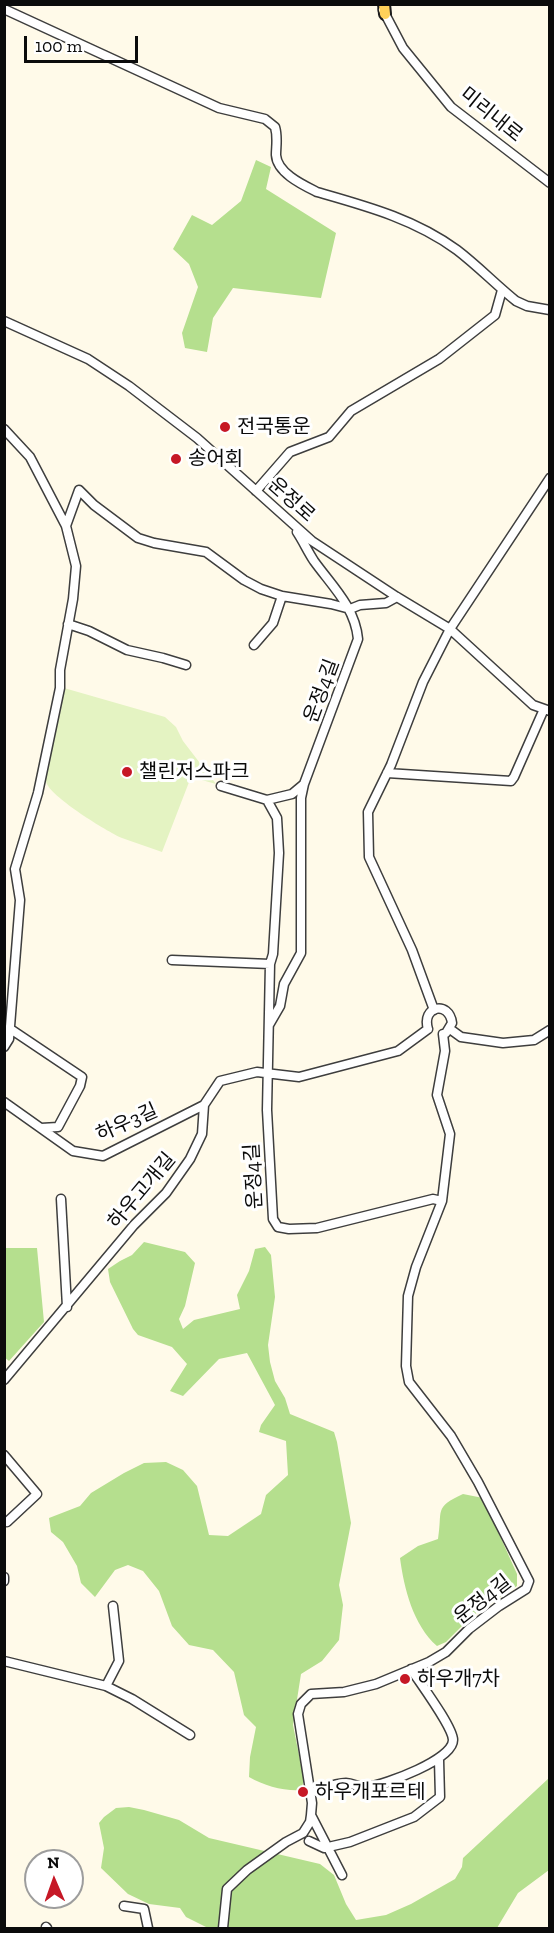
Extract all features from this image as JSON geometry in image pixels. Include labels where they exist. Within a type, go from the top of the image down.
[{"type":"street","name":"미리내로","points":[[383,8],[402,48],[451,107],[549,183]]},
{"type":"street","points":[[4,9],[219,108],[265,119],[275,127],[277,162],[284,171],[317,192],[377,209],[421,227],[456,250],[516,301],[527,306],[549,310]]},
{"type":"street","points":[[256,491],[290,452],[328,437],[351,411],[439,359],[495,315],[502,290]]},
{"type":"street","name":"운정로","points":[[4,321],[88,359],[129,386],[196,438],[312,541],[450,629],[533,705],[547,710]]},
{"type":"street","points":[[4,429],[30,457],[66,526],[76,566],[60,670],[60,688],[38,793],[15,869],[20,910],[9,1039],[4,1047]]},
{"type":"street","points":[[434,1010],[411,950],[369,857],[368,812],[387,773],[423,682],[450,629],[549,478]]},
{"type":"street","points":[[66,526],[79,490],[94,505],[138,538],[206,552],[244,580],[282,597],[350,609],[360,605],[386,603],[397,597]]},
{"type":"street","name":"운정4길","points":[[268,1025],[280,1006],[284,984],[301,953],[301,798],[304,784],[358,639],[357,624],[350,609],[313,558],[293,524]]},
{"type":"street","points":[[254,645],[273,622],[282,597]]},
{"type":"street","points":[[68,624],[89,631],[127,650],[186,665]]},
{"type":"street","points":[[387,773],[511,781],[547,710]]},
{"type":"street","points":[[222,786],[267,800],[292,794],[304,784]]},
{"type":"street","name":"운정4길","points":[[267,800],[277,818],[279,853],[273,954],[270,964],[267,1073],[273,1219],[278,1227],[317,1228],[433,1199],[442,1201]]},
{"type":"street","points":[[172,960],[270,964]]},
{"type":"street","points":[[446,1032],[452,1023],[447,1011],[440,1008],[428,1014],[426,1022],[432,1033],[446,1032],[461,1037],[503,1043],[534,1040],[549,1030]]},
{"type":"street","points":[[9,1028],[82,1077],[58,1127],[41,1128]]},
{"type":"street","points":[[204,1105],[220,1081],[257,1072],[299,1077],[398,1051],[428,1029]]},
{"type":"street","name":"운정4길","points":[[342,1875],[311,1815],[310,1793],[298,1714],[302,1704],[311,1694],[344,1692],[376,1684],[446,1652],[469,1629],[526,1589],[529,1581],[484,1492],[456,1445],[409,1382],[406,1366],[408,1296],[416,1267],[442,1201],[450,1134],[437,1095],[446,1032]]},
{"type":"street","name":"하우3길","points":[[4,1102],[73,1151],[103,1156],[204,1105]]},
{"type":"street","name":"하우고개길","points":[[4,1380],[134,1225],[166,1193],[190,1159],[202,1134],[204,1105]]},
{"type":"street","points":[[61,1199],[67,1307]]},
{"type":"street","points":[[4,1455],[37,1494],[7,1522]]},
{"type":"street","points":[[106,1686],[119,1661],[113,1606]]},
{"type":"street","points":[[4,1661],[106,1686],[190,1735]]},
{"type":"street","points":[[310,1793],[345,1783],[359,1788],[367,1787],[439,1760],[451,1749],[453,1738],[448,1725],[411,1669]]},
{"type":"street","points":[[309,1841],[324,1848],[350,1842],[414,1817],[440,1797],[439,1760]]},
{"type":"street","points":[[223,1929],[226,1889],[247,1870],[286,1842],[303,1833],[310,1822],[311,1815]]},
{"type":"street","points":[[124,1906],[144,1909],[148,1929]]},
{"type":"green space","points":[[256,160],[271,167],[266,189],[336,233],[321,298],[233,288],[213,318],[207,352],[185,348],[182,333],[198,287],[189,264],[173,249],[192,215],[212,225],[241,201]]},
{"type":"green space","name":"챌린저스파크","points":[[64,688],[165,717],[176,727],[183,741],[216,784],[191,777],[162,852],[104,829],[69,805],[47,784],[49,752]]},
{"type":"green space","points":[[144,1242],[185,1252],[195,1263],[185,1306],[179,1319],[183,1329],[194,1320],[240,1309],[237,1295],[249,1271],[255,1249],[265,1247],[271,1255],[275,1297],[268,1345],[275,1381],[285,1398],[290,1414],[334,1432],[337,1442],[351,1523],[339,1585],[343,1605],[339,1640],[322,1661],[301,1674],[293,1725],[304,1780],[301,1790],[274,1787],[249,1777],[256,1727],[244,1715],[234,1672],[213,1650],[189,1645],[172,1626],[159,1591],[143,1571],[128,1565],[115,1570],[95,1597],[81,1583],[77,1566],[63,1542],[51,1532],[49,1518],[80,1506],[91,1493],[144,1463],[166,1462],[183,1470],[197,1486],[209,1535],[228,1536],[261,1514],[266,1495],[288,1475],[286,1441],[259,1432],[261,1425],[275,1405],[247,1353],[219,1359],[183,1396],[170,1391],[187,1364],[172,1347],[138,1335],[110,1282],[108,1269],[132,1255]]},
{"type":"green space","points":[[5,1248],[37,1248],[44,1322],[9,1361],[4,1357]]},
{"type":"green space","points":[[463,1494],[483,1498],[517,1574],[517,1586],[472,1616],[446,1642],[437,1646],[416,1617],[407,1593],[400,1558],[418,1546],[438,1539],[443,1507]]},
{"type":"green space","points":[[549,1778],[549,1870],[518,1893],[497,1928],[208,1928],[186,1917],[180,1908],[149,1904],[128,1894],[101,1868],[104,1848],[99,1823],[116,1808],[129,1807],[179,1820],[209,1838],[320,1864],[334,1875],[346,1904],[356,1920],[386,1915],[411,1904],[455,1879],[462,1867],[463,1858]]},
{"type":"place","name":"전국통운","points":[[225,427]]},
{"type":"place","name":"송어회","points":[[176,459]]},
{"type":"place","name":"챌린저스파크","points":[[127,772]]},
{"type":"place","name":"하우개7차","points":[[405,1679]]},
{"type":"place","name":"하우개포르테","points":[[303,1792]]}]
